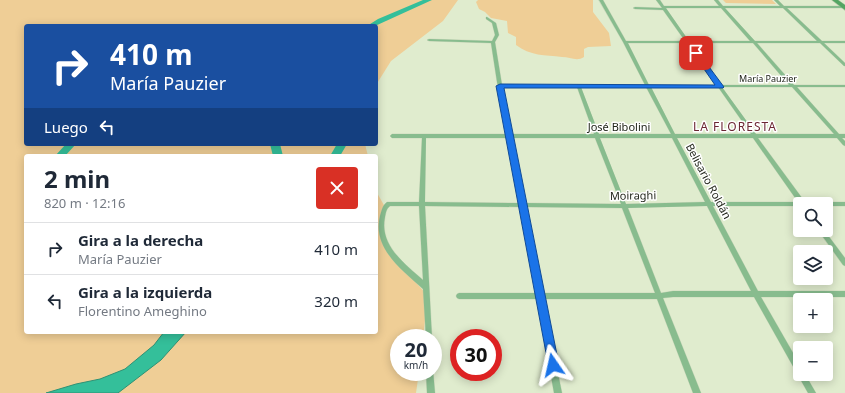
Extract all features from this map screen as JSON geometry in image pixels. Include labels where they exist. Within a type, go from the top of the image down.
[{"type":"main road","points":[[835,0],[844,7]]},
{"type":"street","name":"Belisario Roldán","points":[[601,0],[625,42],[756,294],[793,359]]},
{"type":"street","points":[[658,0],[798,197]]},
{"type":"street","points":[[716,0],[845,144]]},
{"type":"street","points":[[776,0],[845,65]]},
{"type":"street","points":[[635,8],[721,6],[844,7]]},
{"type":"street","points":[[487,18],[494,23],[497,35],[493,42],[500,86],[558,393]]},
{"type":"street","points":[[429,40],[493,42]]},
{"type":"street","points":[[625,42],[845,42]]},
{"type":"street","name":"María Pauzier","points":[[500,86],[845,86]]},
{"type":"street","points":[[579,87],[697,393]]},
{"type":"street","name":"José Bibolini","points":[[392,136],[845,136]]},
{"type":"street","points":[[424,137],[422,204],[429,329]]},
{"type":"street","name":"Moiraghi","points":[[427,288],[389,252],[381,224],[386,207],[389,204],[625,206],[793,204]]},
{"type":"street","name":"Moiraghi","points":[[833,204],[845,204]]},
{"type":"street","points":[[827,237],[845,263]]},
{"type":"street","points":[[459,296],[845,294]]},
{"type":"street","points":[[430,381],[431,393]]},
{"type":"street","name":"Belisario Roldán","points":[[805,381],[812,393]]},
{"type":"shaded area","points":[[0,0],[458,0],[443,21],[391,61],[378,82],[378,24],[24,24],[24,146],[366,146],[368,154],[24,154],[24,334],[378,334],[378,195],[385,207],[381,224],[389,252],[428,296],[424,329],[390,329],[390,381],[418,381],[416,393],[0,393]]},
{"type":"shaded area","points":[[478,0],[593,0],[593,12],[609,33],[611,46],[588,47],[584,49],[584,57],[579,59],[532,53],[521,49],[516,45],[516,37],[508,33],[507,21],[491,18],[479,9],[476,2]]},
{"type":"shaded area","points":[[723,0],[772,0],[776,4],[726,3]]},
{"type":"shaded area","points":[[162,334],[184,334],[161,360],[118,393],[46,393],[100,379],[125,369],[154,345]]},
{"type":"waterway","points":[[373,24],[429,0]]},
{"type":"waterway","points":[[62,154],[69,146]]},
{"type":"waterway","points":[[276,146],[278,154]]},
{"type":"waterway","points":[[336,154],[341,146]]},
{"type":"district","name":"LA FLORESTA","points":[[735,126]]},
{"type":"route","points":[[553,365],[500,86],[720,87],[696,53]]}]
